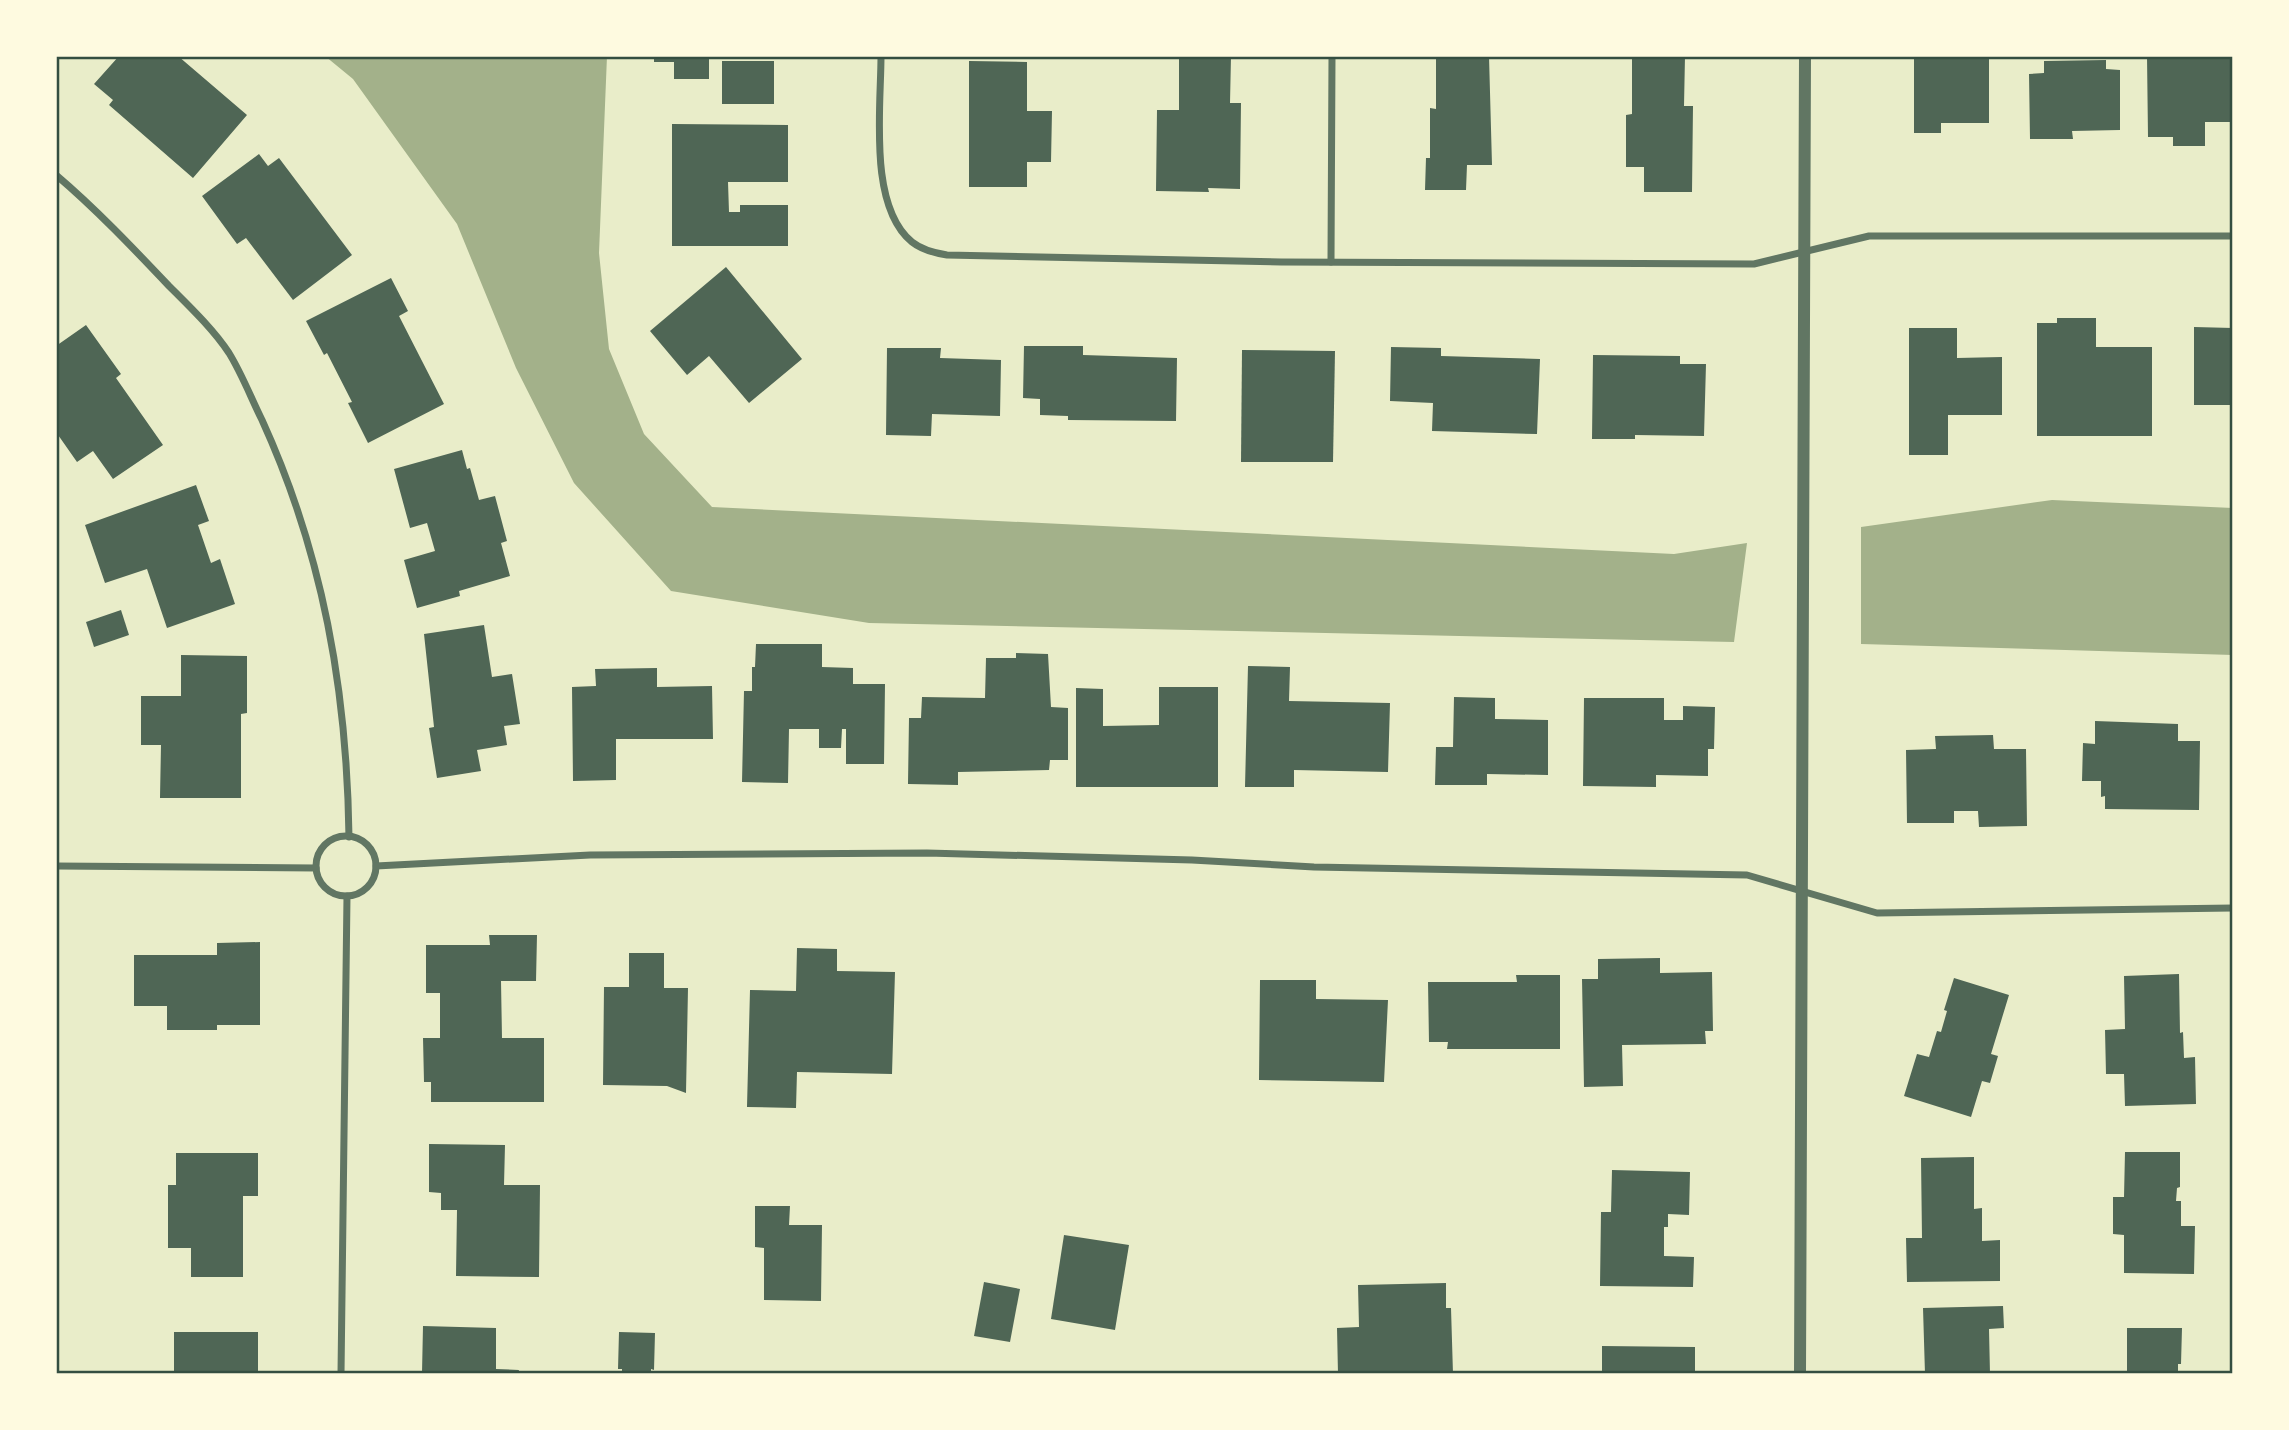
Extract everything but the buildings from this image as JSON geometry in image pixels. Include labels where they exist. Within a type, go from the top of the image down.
[{"type":"street","points":[[881,56],[882,182],[891,216],[913,244],[929,251],[967,257],[1754,264],[1869,236],[2233,236]]},
{"type":"street","points":[[1331,262],[1332,56]]},
{"type":"street","points":[[1800,1374],[1805,56]]},
{"type":"street","points":[[56,175],[124,239],[201,319],[228,352],[274,446],[309,548],[332,636],[343,734],[349,837]]},
{"type":"street","points":[[349,837],[365,842],[371,850],[376,866],[368,887],[360,893],[347,896],[331,893],[323,886],[316,868],[317,858],[328,842],[349,837]]},
{"type":"street","points":[[376,866],[618,854],[927,853],[1192,860],[1314,867],[1746,875],[1877,913],[2233,908]]},
{"type":"street","points":[[56,866],[316,868]]},
{"type":"street","points":[[341,1374],[347,896]]},
{"type":"shaded area","points":[[325,56],[607,56],[599,253],[609,349],[644,434],[712,507],[1674,554],[1747,543],[1734,642],[869,623],[671,591],[574,483],[516,368],[457,224],[353,79]]},
{"type":"shaded area","points":[[2052,500],[2233,508],[2233,655],[1861,644],[1861,527]]}]
